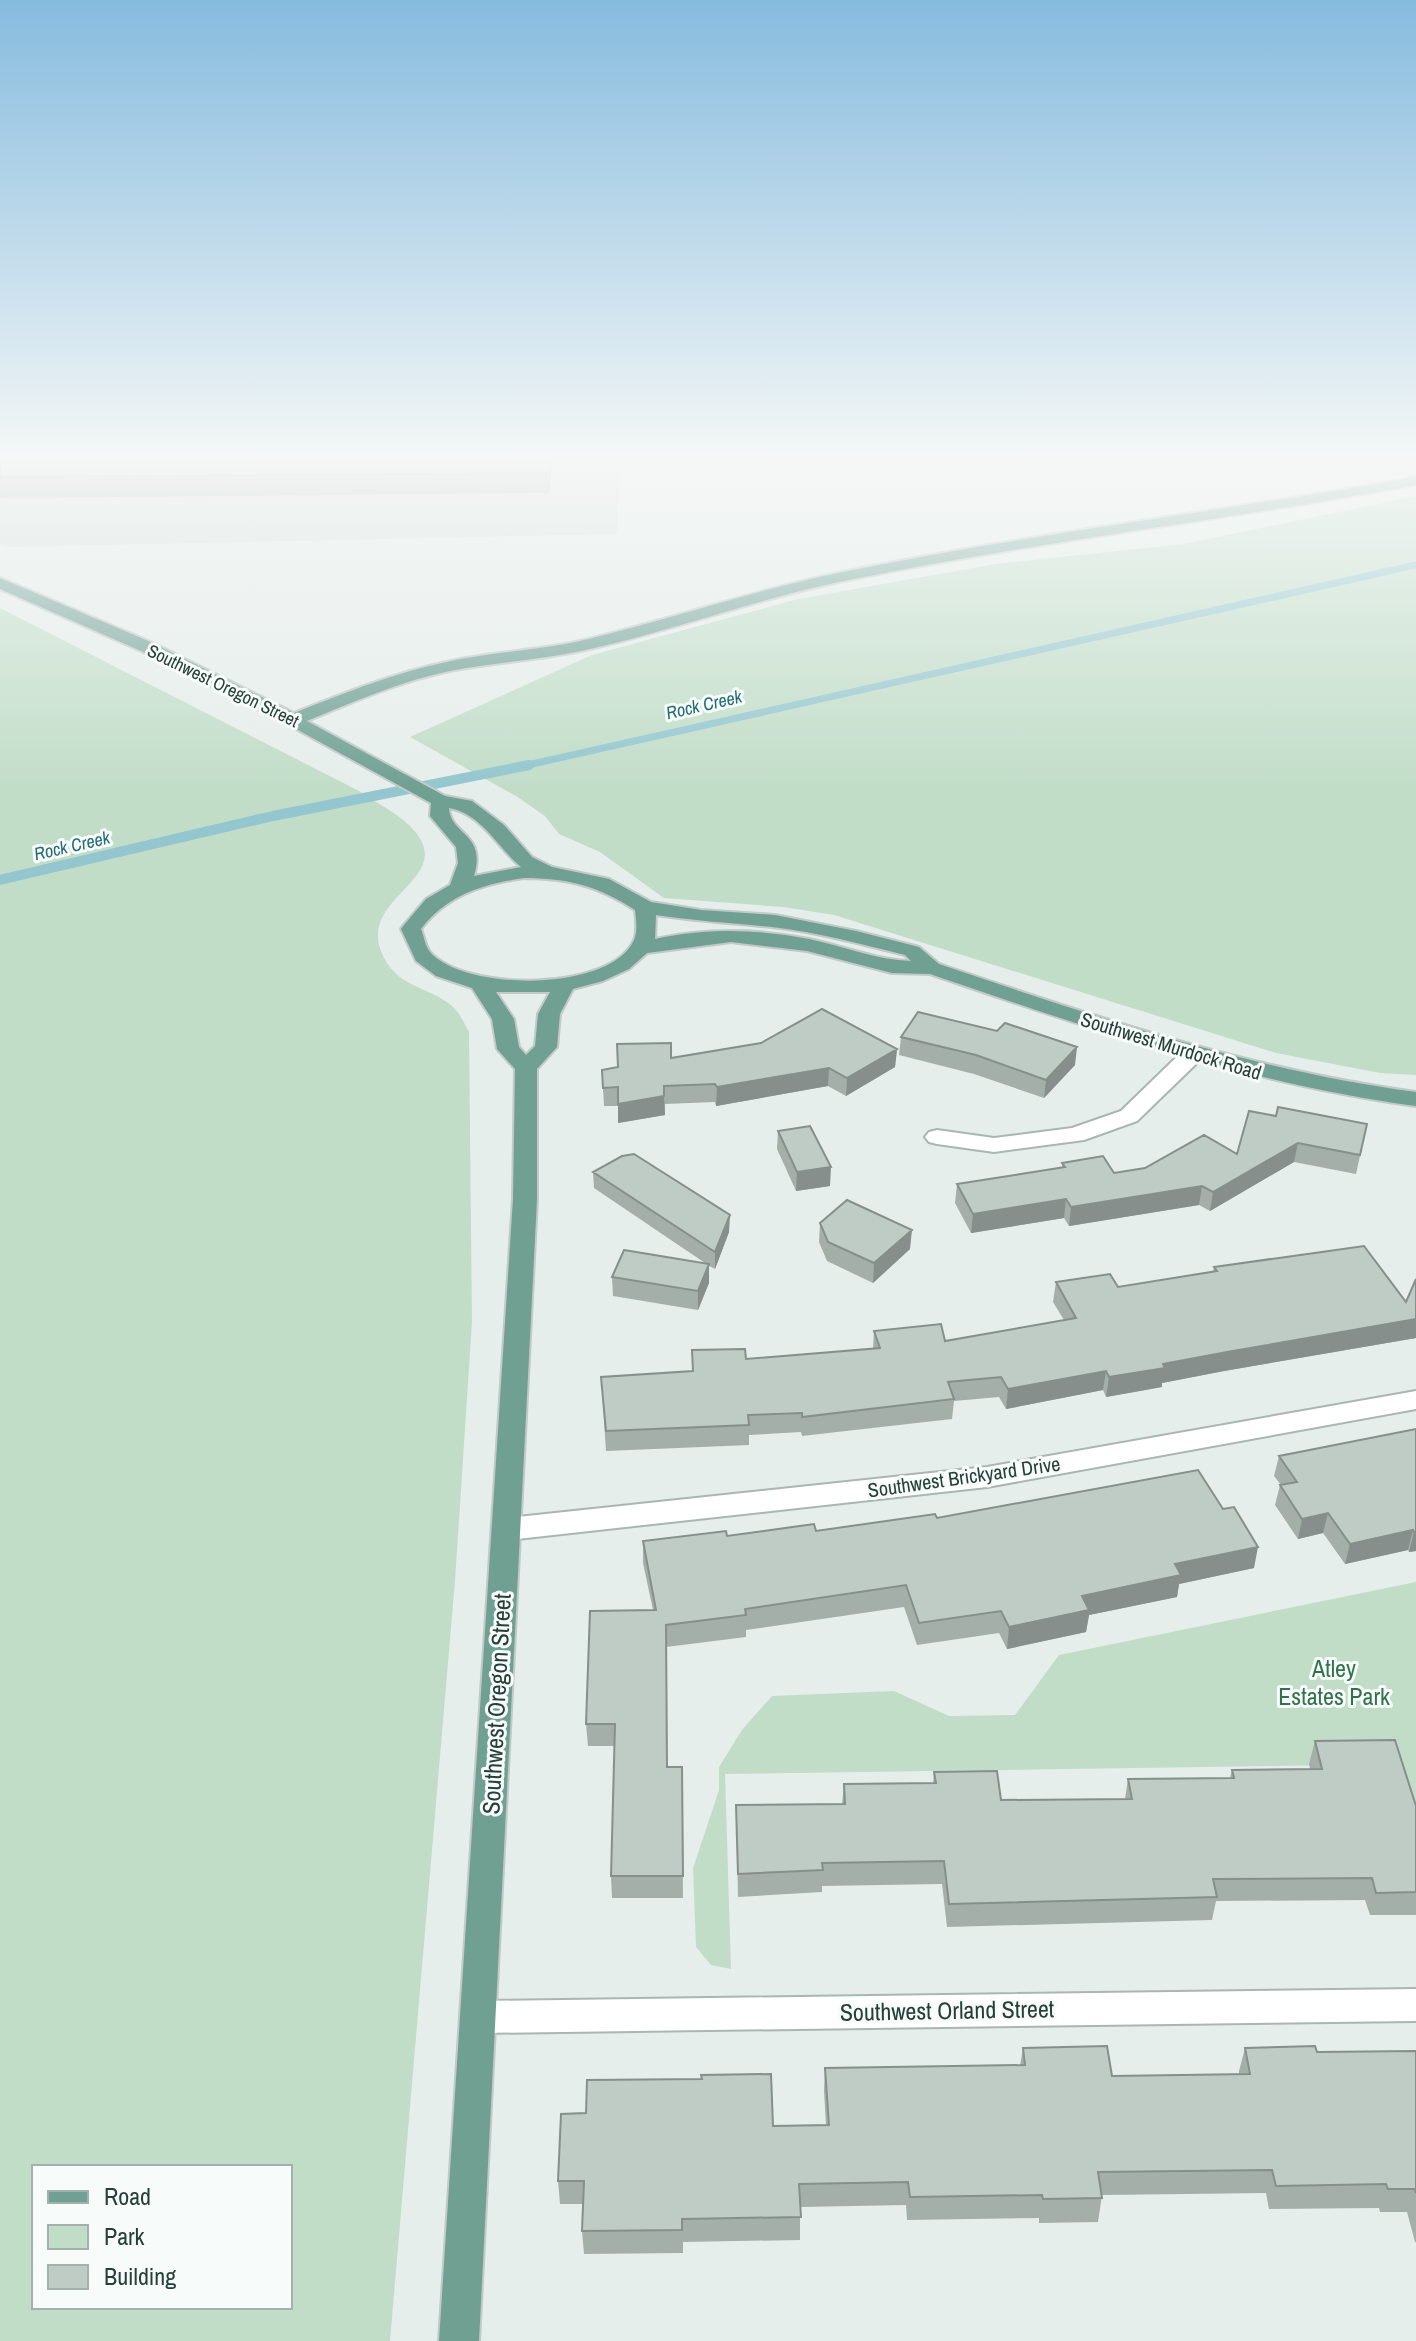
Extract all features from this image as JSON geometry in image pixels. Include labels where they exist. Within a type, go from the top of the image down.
[{"type":"main road","points":[[293,720],[366,691],[445,667],[580,646],[731,603],[876,570]]},
{"type":"main road","name":"Southwest Oregon Street","points":[[0,583],[147,647],[293,720],[440,801],[465,805],[497,829],[525,861],[547,872]]},
{"type":"main road","points":[[440,801],[440,816],[470,854],[470,863],[460,885]]},
{"type":"main road","name":"Southwest Oregon Street","points":[[640,948],[607,971],[565,984],[537,987],[480,984],[436,967],[421,955],[411,929],[422,912],[460,885],[503,874],[547,872],[591,877],[645,907]]},
{"type":"main road","points":[[640,948],[646,937],[645,907]]},
{"type":"main road","name":"Southwest Murdock Road","points":[[645,907],[701,916],[775,921],[849,935],[912,951],[932,968]]},
{"type":"main road","name":"Southwest Murdock Road","points":[[640,948],[673,941],[731,936],[808,945],[892,967],[932,968],[1259,1074],[1327,1088],[1416,1099]]},
{"type":"main road","points":[[480,984],[503,1019],[508,1049],[526,1068],[546,1047],[549,1014],[565,984]]},
{"type":"main road","name":"Southwest Oregon Street","points":[[459,2341],[508,1529],[525,1199],[526,1068]]},
{"type":"street","points":[[937,1137],[994,1145],[1076,1135],[1129,1116],[1193,1054]]},
{"type":"street","name":"Southwest Brickyard Drive","points":[[508,1529],[987,1477],[1416,1400]]},
{"type":"street","name":"Southwest Orland Street","points":[[479,2017],[1416,2005]]},
{"type":"green space","points":[[961,570],[1416,570],[1416,1075],[1380,1073],[1276,1053],[834,915],[783,907],[664,898],[600,852],[559,834],[545,816],[516,796],[410,737],[592,655],[798,599]]},
{"type":"green space","points":[[0,608],[359,791],[410,826],[423,844],[424,860],[418,874],[384,915],[378,932],[381,951],[394,972],[403,979],[452,1006],[469,1032],[472,1322],[455,1581],[390,2341],[0,2341]]},
{"type":"green space","name":"Atley Estates Park","points":[[1416,1582],[1416,1805],[1402,1764],[725,1774],[731,1969],[711,1965],[696,1947],[693,1868],[719,1790],[719,1767],[742,1730],[772,1696],[894,1691],[949,1716],[1015,1715],[1059,1655]]},
{"type":"building","points":[[822,1009],[897,1049],[847,1078],[829,1068],[717,1087],[715,1084],[664,1086],[664,1096],[618,1104],[618,1087],[603,1088],[602,1070],[618,1067],[617,1044],[671,1043],[671,1058],[761,1043]]},
{"type":"building","points":[[918,1012],[997,1031],[1005,1023],[1077,1047],[1046,1080],[976,1055],[901,1037]]},
{"type":"building","points":[[1278,1107],[1367,1124],[1360,1155],[1298,1143],[1213,1192],[1202,1186],[1071,1207],[1066,1199],[973,1214],[957,1184],[1065,1167],[1062,1163],[1103,1156],[1114,1173],[1145,1168],[1204,1135],[1237,1154],[1249,1111],[1276,1116]]},
{"type":"building","points":[[810,1126],[831,1167],[797,1172],[778,1131]]},
{"type":"building","points":[[634,1154],[730,1215],[715,1252],[593,1172],[622,1156]]},
{"type":"building","points":[[847,1200],[912,1230],[874,1263],[828,1242],[820,1223]]},
{"type":"building","points":[[1364,1246],[1406,1302],[1416,1279],[1416,1319],[1163,1364],[1165,1368],[1109,1377],[1106,1371],[1008,1389],[1001,1377],[948,1382],[954,1399],[802,1417],[802,1413],[748,1415],[749,1425],[606,1431],[601,1377],[693,1371],[692,1350],[745,1349],[746,1359],[880,1348],[874,1331],[941,1324],[945,1341],[1076,1318],[1056,1282],[1110,1274],[1118,1287],[1217,1271],[1214,1267]]},
{"type":"building","points":[[624,1250],[709,1264],[698,1291],[612,1277]]},
{"type":"building","points":[[1416,1429],[1416,1532],[1413,1530],[1350,1544],[1328,1513],[1302,1519],[1280,1485],[1297,1482],[1279,1456]]},
{"type":"building","points":[[1198,1470],[1223,1509],[1234,1507],[1258,1547],[1175,1564],[1181,1575],[1082,1596],[1089,1610],[1009,1627],[1001,1611],[919,1623],[906,1585],[745,1609],[746,1615],[666,1625],[667,1767],[682,1767],[683,1876],[611,1876],[615,1724],[586,1724],[590,1611],[656,1610],[643,1541],[726,1531],[727,1536],[814,1524],[816,1531],[935,1514],[937,1518]]},
{"type":"building","points":[[1395,1740],[1416,1806],[1416,1892],[1376,1893],[1372,1878],[1213,1879],[1217,1897],[949,1904],[944,1861],[822,1863],[823,1870],[738,1874],[736,1805],[845,1804],[844,1784],[936,1783],[934,1772],[997,1771],[1001,1800],[1132,1799],[1128,1779],[1234,1778],[1232,1770],[1322,1769],[1315,1741]]},
{"type":"building","points":[[1107,2046],[1112,2076],[1250,2074],[1245,2048],[1315,2046],[1317,2052],[1416,2051],[1416,2193],[1415,2189],[1388,2189],[1386,2184],[1276,2186],[1272,2170],[1098,2172],[1102,2198],[1043,2199],[1042,2195],[910,2197],[908,2182],[799,2184],[801,2217],[682,2219],[682,2230],[582,2231],[584,2181],[558,2181],[561,2114],[586,2113],[587,2080],[702,2079],[701,2075],[771,2074],[773,2126],[829,2125],[825,2068],[1025,2065],[1023,2048]]},
{"type":"waterway","name":"Rock Creek","points":[[519,767],[1393,570]]},
{"type":"waterway","name":"Rock Creek","points":[[519,767],[529,765]]},
{"type":"waterway","name":"Rock Creek","points":[[0,880],[273,816],[519,767]]}]
